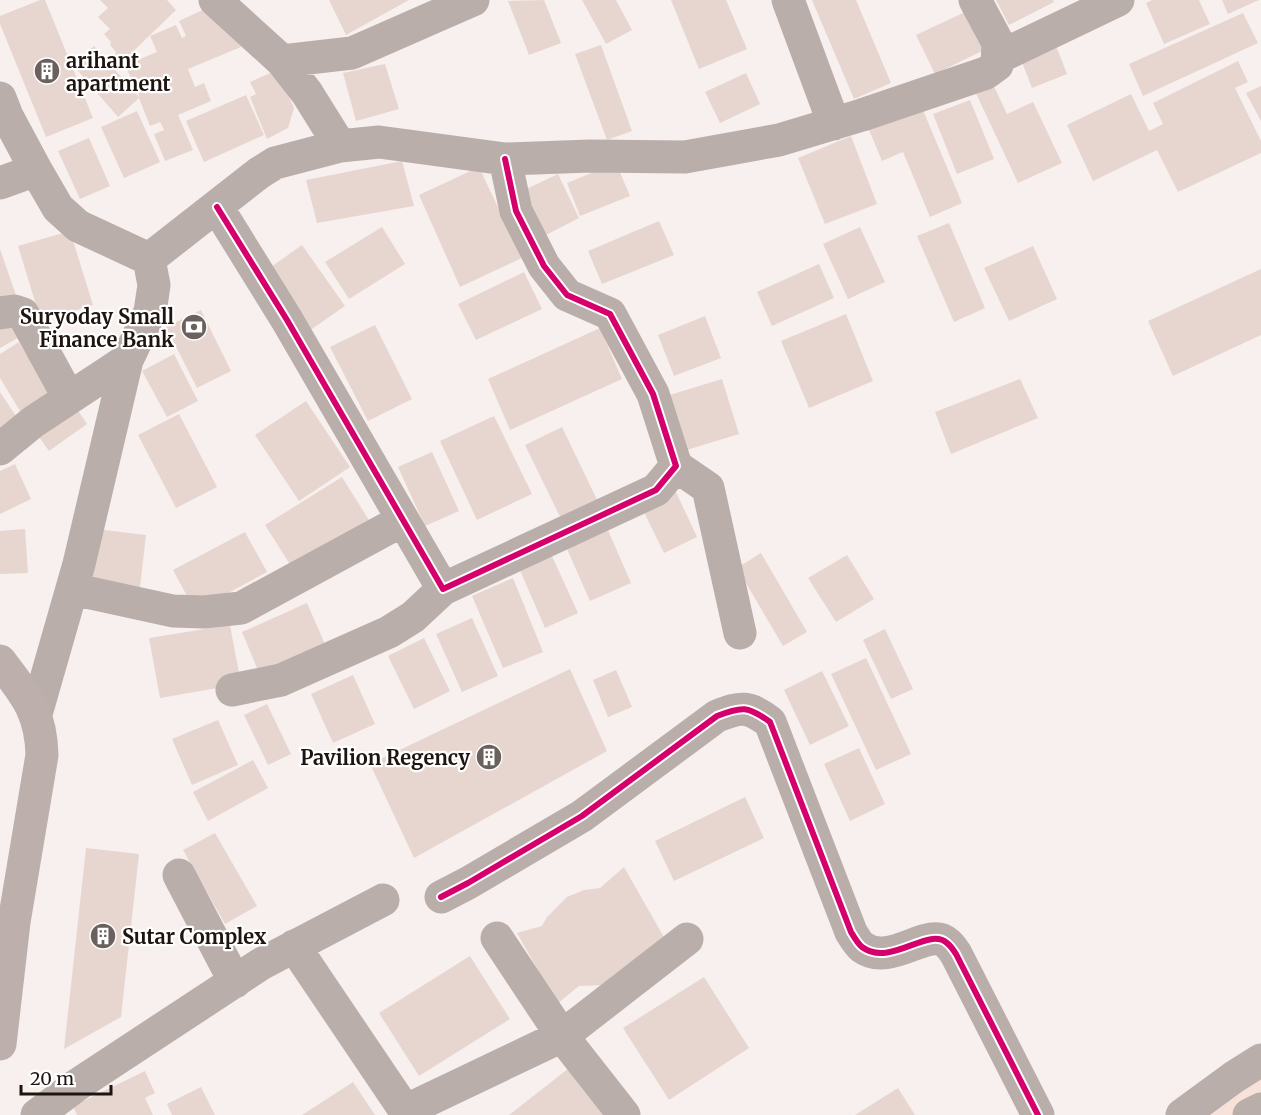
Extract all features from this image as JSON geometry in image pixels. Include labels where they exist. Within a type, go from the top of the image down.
[{"type":"main road","points":[[0,661],[24,693],[36,714],[42,736],[42,754],[7,920],[0,1044]]},
{"type":"street","points":[[215,0],[282,62],[307,93],[340,146]]},
{"type":"street","points":[[282,62],[352,53],[474,0]]},
{"type":"street","points":[[788,0],[834,124]]},
{"type":"street","points":[[149,259],[259,173],[275,164],[340,146],[379,142],[505,159],[590,156],[685,157],[779,140],[834,124],[986,73],[997,66],[998,43],[975,0]]},
{"type":"street","points":[[999,57],[1118,0]]},
{"type":"street","points":[[0,98],[7,116],[58,208],[78,226],[149,259]]},
{"type":"street","points":[[505,159],[516,211],[544,266],[567,295],[610,314],[653,394],[676,466],[708,488],[740,633]]},
{"type":"street","points":[[0,183],[36,170]]},
{"type":"street","points":[[217,207],[287,320],[443,589]]},
{"type":"street","points":[[36,714],[72,589],[127,360],[150,312],[154,285],[149,259]]},
{"type":"street","points":[[0,313],[14,311],[23,314],[69,398]]},
{"type":"street","points":[[0,449],[33,422],[127,360]]},
{"type":"street","points":[[232,690],[281,680],[389,632],[413,617],[443,589],[656,490],[676,466]]},
{"type":"street","points":[[72,589],[173,611],[204,612],[241,608],[403,520]]},
{"type":"street","points":[[441,897],[582,816],[717,716],[738,707],[755,710],[770,722],[851,932],[861,946],[875,954],[888,954],[936,938],[946,942],[956,954],[1038,1115]]},
{"type":"street","points":[[179,875],[235,982]]},
{"type":"street","points":[[37,1115],[77,1085],[261,964],[383,900]]},
{"type":"street","points":[[497,938],[562,1036],[624,1115]]},
{"type":"street","points":[[294,946],[407,1113],[562,1036],[687,939]]},
{"type":"street","points":[[1182,1115],[1261,1060]]},
{"type":"street","points":[[1249,1115],[1261,1109]]},
{"type":"shaded area","points":[[1261,1065],[1261,1115],[1180,1115]]},
{"type":"building","name":"arihant apartment","points":[[45,0],[93,118],[46,137],[0,24],[0,16]]},
{"type":"building","points":[[100,0],[167,0],[176,10],[120,64],[113,57],[116,52],[104,34],[110,29],[98,17],[108,8]]},
{"type":"building","points":[[329,0],[409,0],[346,35]]},
{"type":"building","points":[[544,0],[561,43],[529,55],[508,1]]},
{"type":"building","points":[[582,0],[616,0],[632,30],[606,44]]},
{"type":"building","points":[[671,0],[726,0],[747,49],[699,69]]},
{"type":"building","points":[[812,0],[856,0],[891,83],[854,99]]},
{"type":"building","points":[[996,0],[1053,0],[1054,2],[1009,25]]},
{"type":"building","points":[[1152,0],[1199,0],[1210,24],[1164,44],[1146,3]]},
{"type":"building","points":[[1222,0],[1259,0],[1228,14]]},
{"type":"building","points":[[207,8],[232,25],[241,47],[188,69],[195,87],[204,83],[211,101],[178,115],[193,150],[165,161],[154,134],[164,130],[160,122],[150,126],[139,98],[118,117],[73,65],[94,46],[140,98],[125,65],[157,52],[150,36],[176,25],[182,38],[186,36],[179,21]]},
{"type":"building","points":[[965,12],[984,50],[935,74],[916,35]]},
{"type":"building","points":[[1243,13],[1258,43],[1143,96],[1129,64]]},
{"type":"building","points":[[1055,43],[1067,74],[1032,88],[1020,57]]},
{"type":"building","points":[[601,45],[632,131],[607,140],[575,54]]},
{"type":"building","points":[[1238,61],[1248,82],[1235,88],[1261,141],[1261,153],[1178,192],[1157,150],[1093,181],[1067,125],[1131,94],[1149,131],[1163,124],[1153,103]]},
{"type":"building","points":[[385,64],[399,109],[356,121],[343,73]]},
{"type":"building","points":[[277,70],[294,108],[288,128],[267,139],[250,97],[256,94],[250,82]]},
{"type":"building","points":[[746,73],[760,104],[720,123],[705,92]]},
{"type":"building","points":[[991,80],[1007,114],[1033,102],[1062,163],[1018,183],[974,89]]},
{"type":"building","points":[[1261,86],[1261,121],[1246,93]]},
{"type":"building","points":[[246,95],[264,135],[204,162],[186,121]]},
{"type":"building","points":[[970,100],[994,159],[957,174],[933,114]]},
{"type":"building","points":[[920,103],[962,203],[930,217],[903,152],[882,161],[867,125]]},
{"type":"building","points":[[137,111],[160,162],[124,178],[101,127]]},
{"type":"building","points":[[851,136],[877,204],[825,224],[798,158]]},
{"type":"building","points":[[89,138],[110,186],[80,199],[58,151]]},
{"type":"building","points":[[402,161],[414,206],[317,223],[306,180]]},
{"type":"building","points":[[616,163],[630,196],[580,216],[567,183]]},
{"type":"building","points":[[479,167],[522,258],[460,287],[419,195]]},
{"type":"building","points":[[558,174],[579,218],[540,238],[518,193]]},
{"type":"building","points":[[659,221],[674,255],[602,284],[588,251]]},
{"type":"building","points":[[949,223],[985,308],[954,322],[917,236]]},
{"type":"building","points":[[382,227],[405,264],[349,299],[325,262]]},
{"type":"building","points":[[860,227],[885,282],[848,299],[823,244]]},
{"type":"building","points":[[70,231],[93,305],[41,321],[18,246]]},
{"type":"building","points":[[302,245],[345,306],[306,333],[264,272]]},
{"type":"building","points":[[1033,246],[1057,299],[1009,321],[984,268]]},
{"type":"building","points":[[0,249],[18,301],[0,307]]},
{"type":"building","points":[[819,264],[834,298],[772,326],[757,292]]},
{"type":"building","points":[[1261,269],[1261,335],[1173,376],[1148,321]]},
{"type":"building","points":[[524,272],[542,309],[476,340],[458,304]]},
{"type":"building","points":[[201,310],[231,371],[197,388],[166,327]]},
{"type":"building","points":[[846,314],[873,381],[809,408],[781,341]]},
{"type":"building","points":[[705,316],[721,358],[674,376],[658,335]]},
{"type":"building","points":[[375,325],[412,399],[368,421],[330,347]]},
{"type":"building","points":[[0,326],[30,331],[0,348]]},
{"type":"building","points":[[600,328],[622,379],[510,430],[488,379]]},
{"type":"building","points":[[19,342],[53,397],[23,416],[0,378],[0,354]]},
{"type":"building","points":[[174,354],[198,401],[167,417],[142,371]]},
{"type":"building","points":[[722,379],[739,434],[680,452],[663,397]]},
{"type":"building","points":[[1020,379],[1038,418],[951,454],[935,412]]},
{"type":"building","points":[[0,392],[22,425],[0,439]]},
{"type":"building","points":[[306,401],[350,467],[299,501],[255,435]]},
{"type":"building","points":[[73,403],[87,424],[49,451],[34,430]]},
{"type":"building","points":[[179,414],[217,487],[176,508],[138,435]]},
{"type":"building","points":[[494,416],[532,494],[477,520],[440,441]]},
{"type":"building","points":[[562,427],[601,508],[565,527],[525,445]]},
{"type":"building","points":[[432,452],[459,511],[425,526],[398,467]]},
{"type":"building","points":[[15,464],[31,499],[0,514],[0,471]]},
{"type":"building","points":[[342,477],[372,525],[296,574],[265,525]]},
{"type":"building","points":[[675,490],[697,537],[664,553],[641,506]]},
{"type":"building","points":[[604,521],[631,583],[590,601],[563,540]]},
{"type":"building","points":[[25,529],[28,573],[0,574],[0,531]]},
{"type":"building","points":[[96,529],[146,535],[139,596],[89,589]]},
{"type":"building","points":[[245,532],[267,572],[195,611],[173,570]]},
{"type":"building","points":[[761,553],[807,632],[783,646],[737,568]]},
{"type":"building","points":[[551,554],[578,613],[545,628],[519,568]]},
{"type":"building","points":[[847,555],[874,599],[836,622],[808,578]]},
{"type":"building","points":[[513,578],[543,652],[503,668],[472,596]]},
{"type":"building","points":[[307,603],[328,651],[262,680],[242,632]]},
{"type":"building","points":[[472,618],[498,676],[462,692],[436,634]]},
{"type":"building","points":[[230,625],[241,684],[160,698],[149,638]]},
{"type":"building","points":[[885,629],[913,689],[891,699],[863,640]]},
{"type":"building","points":[[424,638],[450,691],[414,709],[388,656]]},
{"type":"building","points":[[866,658],[911,754],[876,770],[831,674]]},
{"type":"building","name":"Pavilion Regency","points":[[570,669],[607,751],[414,858],[370,764]]},
{"type":"building","points":[[616,670],[632,707],[608,717],[593,680]]},
{"type":"building","points":[[822,671],[849,726],[810,745],[784,690]]},
{"type":"building","points":[[353,675],[375,724],[333,743],[311,694]]},
{"type":"building","points":[[267,704],[291,754],[268,765],[244,715]]},
{"type":"building","points":[[218,720],[238,765],[192,785],[172,739]]},
{"type":"building","points":[[859,748],[885,804],[850,821],[824,764]]},
{"type":"building","points":[[253,760],[268,788],[208,821],[193,792]]},
{"type":"building","points":[[745,797],[764,838],[674,881],[655,841]]},
{"type":"building","points":[[215,833],[257,906],[225,924],[183,850]]},
{"type":"building","name":"Sutar Complex","points":[[86,848],[139,854],[121,1017],[64,1049]]},
{"type":"building","points":[[624,867],[669,946],[606,985],[579,986],[557,1004],[517,933],[542,926],[547,917],[567,897],[584,890],[600,888]]},
{"type":"building","points":[[470,956],[510,1019],[419,1076],[379,1013]]},
{"type":"building","points":[[704,977],[749,1048],[669,1100],[623,1028]]},
{"type":"building","points":[[573,1065],[611,1115],[509,1115]]},
{"type":"building","points":[[145,1071],[155,1093],[145,1098],[153,1115],[77,1115],[73,1106]]},
{"type":"building","points":[[353,1082],[375,1115],[302,1115]]},
{"type":"building","points":[[201,1087],[215,1115],[172,1115],[167,1104]]},
{"type":"building","points":[[898,1088],[915,1115],[855,1115]]},
{"type":"cycle path","points":[[217,207],[287,320],[443,589],[656,490],[676,466],[653,394],[610,314],[567,295],[544,266],[516,211],[505,159]]},
{"type":"cycle path","points":[[441,897],[582,816],[717,716],[733,710],[750,710],[770,722],[856,940],[862,947],[873,952],[884,953],[930,939],[939,939],[948,944],[956,954],[1038,1115]]},
{"type":"place","name":"arihant apartment","points":[[47,71]]},
{"type":"place","name":"Suryoday Small Finance Bank","points":[[194,327]]},
{"type":"place","name":"Pavilion Regency","points":[[489,757]]},
{"type":"place","name":"Sutar Complex","points":[[103,936]]}]
